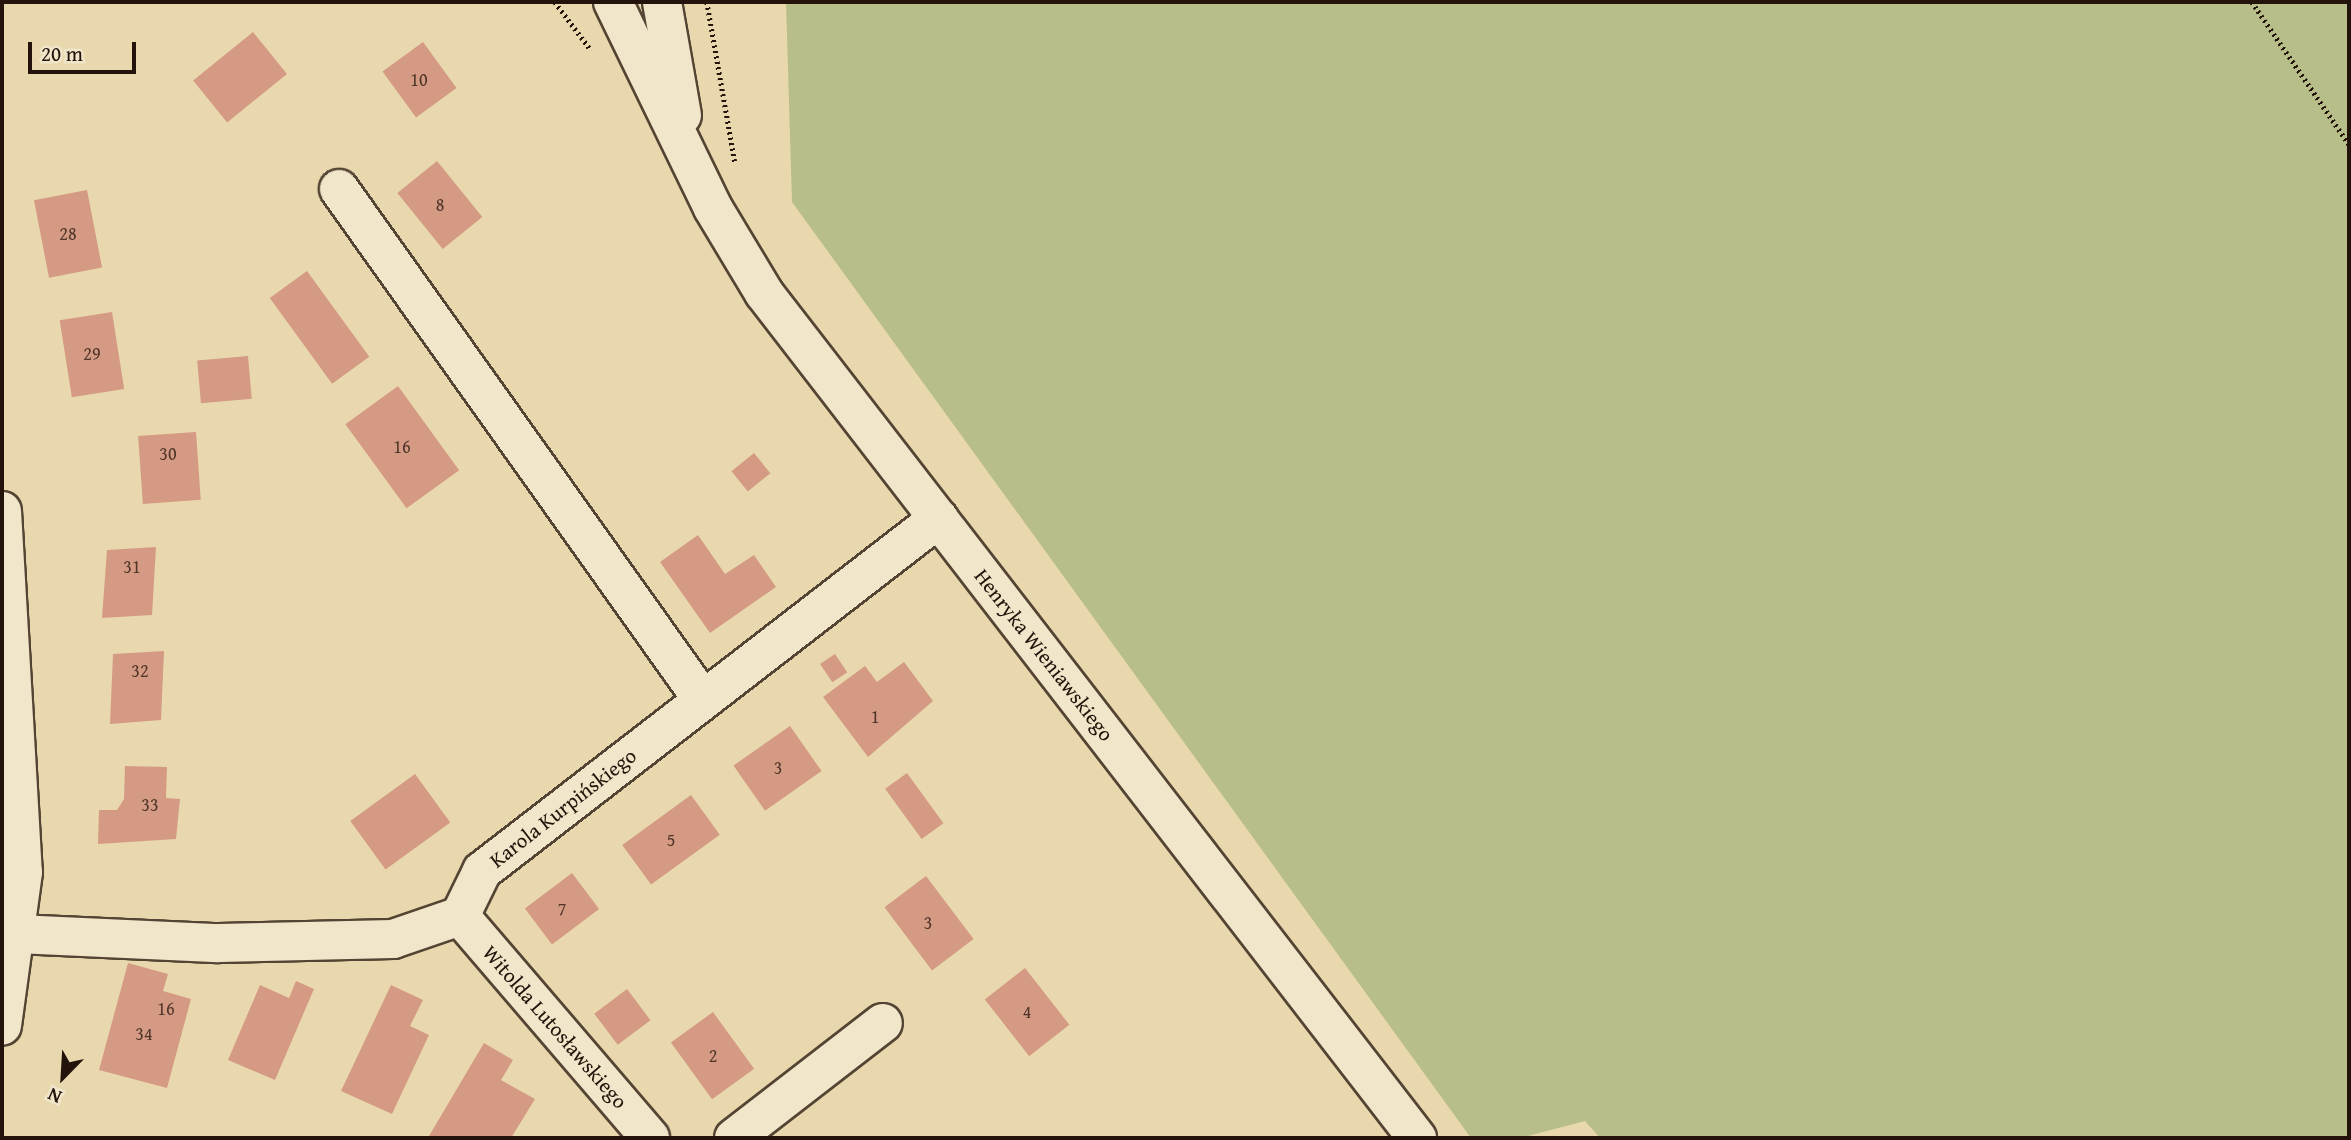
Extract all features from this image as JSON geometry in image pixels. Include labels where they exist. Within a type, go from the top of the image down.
[{"type":"street","name":"Henryka Wieniawskiego","points":[[613,2],[690,158],[764,293],[1417,1138]]},
{"type":"street","name":"Henryka Wieniawskiego","points":[[662,2],[690,158]]},
{"type":"street","points":[[339,189],[703,700]]},
{"type":"street","points":[[2,512],[23,872],[18,934],[2,1026]]},
{"type":"street","name":"Karola Kurpińskiego","points":[[460,916],[482,871],[939,518]]},
{"type":"street","points":[[18,934],[219,943],[393,939],[460,916]]},
{"type":"street","name":"Witolda Lutosławskiego","points":[[460,916],[650,1138]]},
{"type":"street","points":[[734,1138],[883,1023]]},
{"type":"path","points":[[2252,2],[2349,144]]},
{"type":"green space","points":[[786,2],[2349,2],[2349,1138],[1600,1138],[1585,1121],[1520,1138],[1471,1138],[792,202]]},
{"type":"building","points":[[253,32],[287,74],[227,122],[193,80]]},
{"type":"building","points":[[423,42],[457,88],[416,118],[383,71]]},
{"type":"building","points":[[437,161],[482,217],[443,249],[397,193]]},
{"type":"building","points":[[87,190],[102,268],[49,278],[34,200]]},
{"type":"building","points":[[307,271],[369,357],[332,384],[270,298]]},
{"type":"building","points":[[112,312],[124,389],[72,397],[60,320]]},
{"type":"building","points":[[248,356],[252,399],[201,403],[197,360]]},
{"type":"building","points":[[398,386],[459,470],[407,508],[345,424]]},
{"type":"building","points":[[196,432],[201,500],[143,504],[138,436]]},
{"type":"building","points":[[754,453],[770,473],[748,491],[731,471]]},
{"type":"building","points":[[698,535],[725,574],[754,555],[776,587],[710,633],[660,562]]},
{"type":"building","points":[[156,547],[152,615],[102,618],[107,550]]},
{"type":"building","points":[[164,651],[161,720],[110,724],[113,654]]},
{"type":"building","points":[[835,654],[847,672],[832,682],[820,664]]},
{"type":"building","points":[[904,662],[933,701],[868,757],[823,697],[865,666],[877,682]]},
{"type":"building","points":[[790,726],[822,771],[765,811],[733,766]]},
{"type":"building","points":[[125,766],[167,767],[166,798],[180,799],[176,839],[98,844],[99,810],[117,810],[124,799]]},
{"type":"building","points":[[907,773],[943,823],[922,839],[885,789]]},
{"type":"building","points":[[415,774],[450,823],[386,870],[350,821]]},
{"type":"building","points":[[691,795],[720,835],[651,885],[622,845]]},
{"type":"building","points":[[572,873],[599,909],[552,944],[525,909]]},
{"type":"building","points":[[926,876],[974,939],[932,970],[884,907]]},
{"type":"building","points":[[128,963],[168,974],[163,991],[191,999],[167,1088],[99,1070]]},
{"type":"building","points":[[1025,968],[1069,1025],[1029,1056],[985,999]]},
{"type":"building","points":[[296,981],[314,989],[275,1080],[228,1060],[260,985],[289,998]]},
{"type":"building","points":[[391,985],[423,1000],[410,1026],[429,1035],[392,1114],[341,1091]]},
{"type":"building","points":[[627,989],[650,1020],[618,1045],[594,1014]]},
{"type":"building","points":[[713,1012],[754,1069],[712,1099],[671,1043]]},
{"type":"building","points":[[484,1043],[513,1060],[501,1080],[535,1099],[511,1138],[429,1136]]}]
